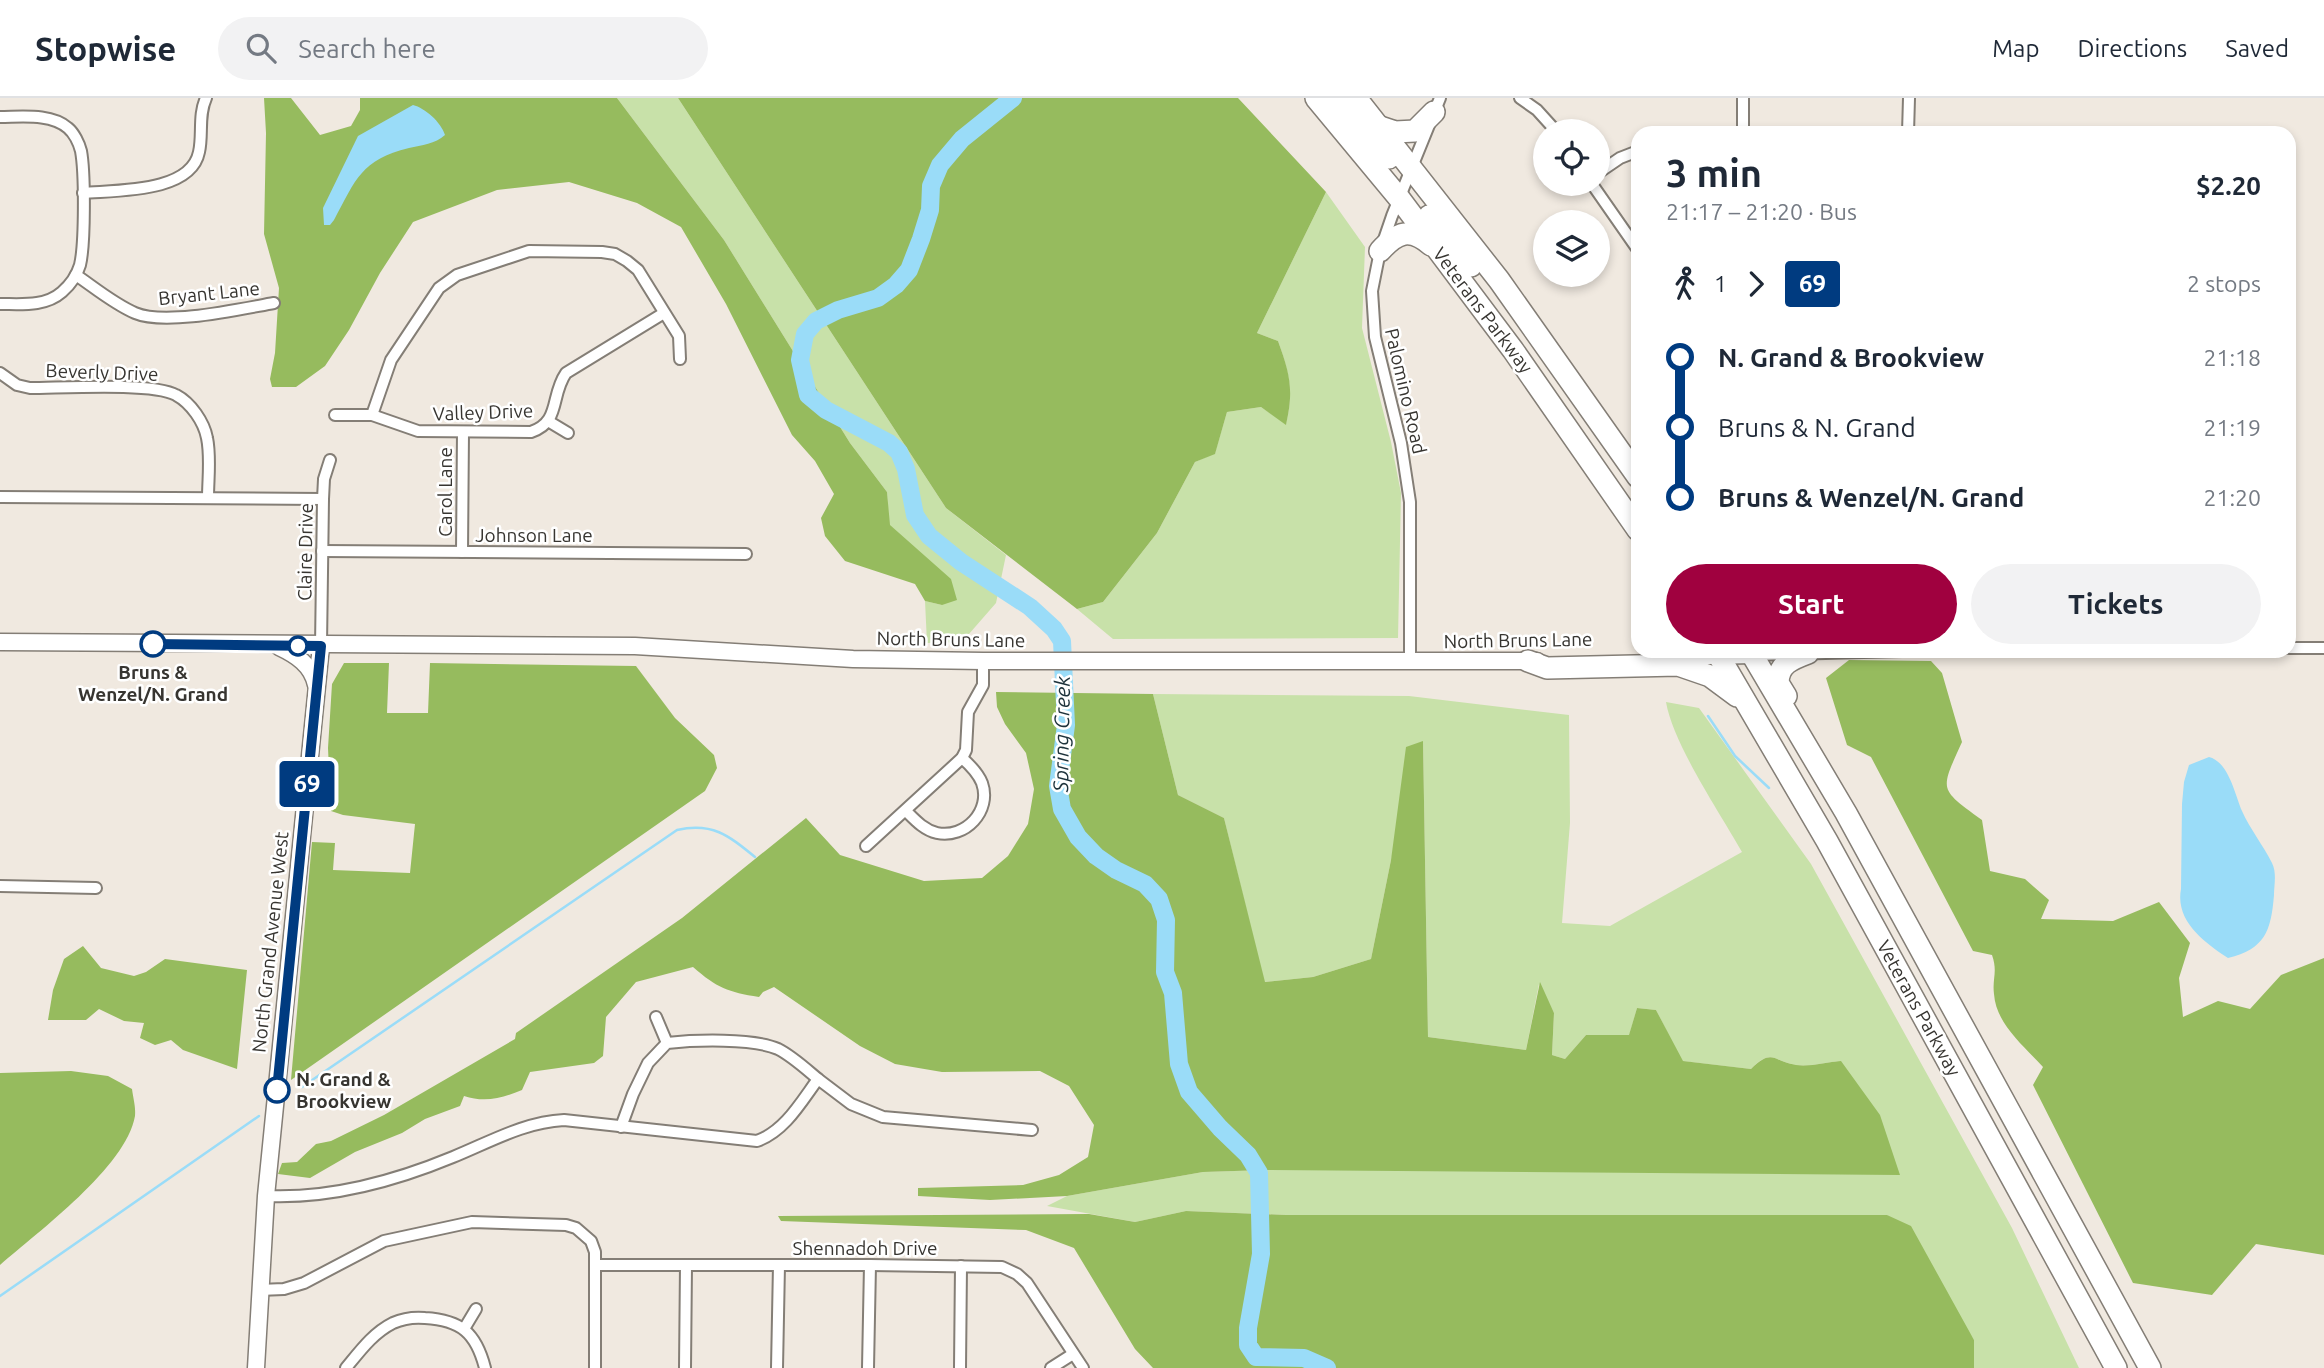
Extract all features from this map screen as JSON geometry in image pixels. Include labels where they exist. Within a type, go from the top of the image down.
[{"type":"highway","name":"Veterans Parkway","points":[[1316,98],[1399,198],[1513,350],[1631,520]]},
{"type":"highway","points":[[1334,98],[1394,162],[1403,168],[1412,168]]},
{"type":"highway","name":"Veterans Parkway","points":[[1356,98],[1499,280],[1631,467]]},
{"type":"highway","points":[[1380,127],[1395,132],[1415,131],[1437,105]]},
{"type":"highway","points":[[1399,198],[1412,201],[1426,212],[1535,344],[1582,395]]},
{"type":"highway","points":[[1380,251],[1394,237],[1407,233],[1423,238],[1441,254]]},
{"type":"highway","points":[[1594,466],[1631,507]]},
{"type":"highway","points":[[1608,486],[1631,531]]},
{"type":"highway","name":"Veterans Parkway","points":[[1720,658],[1828,841],[2116,1368]]},
{"type":"highway","points":[[1726,658],[1745,674],[1838,816],[1881,875]]},
{"type":"highway","name":"Veterans Parkway","points":[[1752,658],[1881,875],[2150,1368]]},
{"type":"highway","points":[[1800,658],[1784,665],[1779,683],[1838,782],[1846,813]]},
{"type":"highway","points":[[1528,661],[1548,668],[1690,667],[1715,679],[1750,707]]},
{"type":"main road","name":"North Bruns Lane","points":[[0,642],[635,646],[853,659],[983,662],[1528,661],[1631,656]]},
{"type":"main road","points":[[276,645],[301,660],[314,679],[317,691]]},
{"type":"main road","name":"North Grand Avenue West","points":[[256,1368],[266,1196],[321,646]]},
{"type":"street","points":[[83,193],[168,183],[184,176],[197,161],[200,151],[201,117],[206,98]]},
{"type":"street","points":[[1520,98],[1545,119]]},
{"type":"street","points":[[1743,98],[1743,126]]},
{"type":"street","points":[[1908,126],[1909,98]]},
{"type":"street","name":"Palomino Road","points":[[1410,662],[1410,502],[1403,452],[1372,315],[1375,271],[1380,251],[1437,105]]},
{"type":"street","points":[[0,117],[48,119],[70,129],[80,149],[83,193],[82,252],[76,275],[63,291],[45,301],[0,304]]},
{"type":"street","points":[[1610,165],[1631,154]]},
{"type":"street","points":[[1600,196],[1631,240]]},
{"type":"street","points":[[372,415],[391,360],[439,288],[457,275],[528,251],[602,251],[615,254],[638,270],[679,336],[680,359]]},
{"type":"street","name":"Bryant Lane","points":[[76,275],[127,309],[149,317],[208,314],[274,303]]},
{"type":"street","name":"Valley Drive","points":[[335,415],[372,415],[418,431],[531,432],[543,428],[548,421],[559,383],[566,373],[664,313]]},
{"type":"street","name":"Beverly Drive","points":[[0,373],[17,384],[30,388],[145,388],[177,395],[201,421],[207,439],[208,498]]},
{"type":"street","points":[[548,421],[568,433]]},
{"type":"street","name":"Carol Lane","points":[[462,552],[463,432]]},
{"type":"street","name":"Claire Drive","points":[[321,646],[323,499],[324,479],[330,460]]},
{"type":"street","points":[[0,497],[323,499]]},
{"type":"street","name":"Johnson Lane","points":[[322,551],[746,554]]},
{"type":"street","points":[[2296,648],[2324,648]]},
{"type":"street","points":[[866,846],[962,758],[966,750],[968,712],[983,685],[983,662]]},
{"type":"street","points":[[906,811],[927,829],[937,833],[957,832],[974,822],[981,813],[984,792],[982,782],[973,767],[962,758]]},
{"type":"street","points":[[0,886],[96,888]]},
{"type":"street","points":[[656,1017],[667,1043]]},
{"type":"street","points":[[621,1128],[648,1063],[667,1043],[691,1041],[765,1045],[778,1050],[851,1104],[883,1117],[1032,1130]]},
{"type":"street","points":[[266,1196],[316,1195],[386,1180],[420,1170],[537,1122],[564,1120],[757,1141],[782,1126],[818,1079]]},
{"type":"street","points":[[259,1290],[284,1289],[304,1283],[384,1241],[458,1225],[495,1222],[566,1225],[583,1232],[591,1241],[596,1265],[595,1368]]},
{"type":"street","name":"Shennadoh Drive","points":[[596,1265],[1002,1267],[1017,1274],[1027,1283],[1083,1368]]},
{"type":"street","points":[[685,1368],[686,1265]]},
{"type":"street","points":[[777,1368],[779,1265]]},
{"type":"street","points":[[868,1368],[870,1265]]},
{"type":"street","points":[[960,1368],[961,1266]]},
{"type":"street","points":[[464,1329],[476,1309]]},
{"type":"street","points":[[346,1368],[369,1340],[394,1322],[418,1318],[439,1319],[460,1326],[481,1352],[485,1368]]},
{"type":"street","points":[[1051,1368],[1073,1354]]},
{"type":"green space","points":[[264,98],[291,98],[320,135],[351,126],[360,110],[360,98],[617,98],[724,240],[850,443],[887,492],[890,525],[951,579],[957,600],[942,605],[925,601],[915,584],[845,561],[825,536],[821,518],[834,494],[815,461],[792,435],[726,304],[681,227],[637,203],[569,182],[497,190],[413,222],[325,366],[296,387],[272,387],[270,379],[275,353],[279,288],[264,234]]},
{"type":"green space","points":[[617,98],[678,98],[946,508],[1006,555],[996,603],[962,642],[927,643],[925,601],[942,605],[917,551],[889,525],[887,492],[850,443],[724,240]]},
{"type":"green space","points":[[678,98],[1238,98],[1326,192],[1257,333],[1278,341],[1285,363],[1290,382],[1286,425],[1261,407],[1227,412],[1215,454],[1195,462],[1157,533],[1103,602],[1077,609],[946,508]]},
{"type":"green space","points":[[1326,192],[1365,247],[1362,328],[1401,493],[1398,638],[1113,639],[1077,609],[1103,602],[1157,533],[1195,462],[1215,453],[1227,412],[1261,407],[1286,424],[1290,391],[1282,352],[1278,341],[1257,333]]},
{"type":"green space","points":[[1849,660],[1931,661],[1942,673],[1962,742],[1950,770],[1947,787],[1957,801],[1982,820],[1990,871],[2025,879],[2049,900],[2041,919],[2113,921],[2159,902],[2190,943],[2179,978],[2183,1017],[2218,1001],[2250,1009],[2281,975],[2324,958],[2324,1255],[2256,1244],[2212,1295],[2133,1283],[2033,1085],[2043,1067],[2012,1034],[2000,1015],[1994,994],[1995,966],[1992,955],[1973,951],[1871,757],[1847,745],[1826,678]]},
{"type":"green space","points":[[344,663],[389,663],[387,713],[428,713],[430,663],[636,666],[675,718],[714,755],[717,768],[705,791],[291,1080],[312,842],[335,843],[333,870],[410,873],[415,824],[343,815],[331,811],[328,748],[332,684]]},
{"type":"green space","points":[[996,692],[1153,694],[1178,795],[1224,818],[1265,982],[1313,977],[1371,959],[1391,860],[1406,747],[1423,741],[1428,1037],[1526,1050],[1540,982],[1554,1013],[1552,1055],[1565,1059],[1586,1035],[1629,1035],[1637,1008],[1656,1010],[1683,1061],[1751,1069],[1769,1057],[1801,1065],[1841,1061],[1880,1115],[1900,1175],[1266,1170],[1203,1172],[1067,1196],[990,1200],[918,1196],[918,1188],[1023,1185],[1059,1175],[1088,1157],[1094,1125],[1069,1086],[1040,1071],[942,1072],[895,1064],[860,1046],[774,987],[759,997],[739,993],[723,988],[693,967],[636,982],[606,1017],[603,1056],[594,1063],[530,1072],[522,1090],[501,1097],[479,1099],[464,1096],[460,1106],[425,1119],[402,1133],[355,1152],[310,1178],[278,1174],[282,1163],[297,1162],[316,1144],[331,1141],[384,1115],[515,1039],[516,1033],[682,918],[806,818],[840,855],[924,881],[982,878],[1008,856],[1028,824],[1034,789],[1026,753],[1005,724],[997,707]]},
{"type":"green space","points":[[1153,694],[1409,696],[1569,715],[1570,823],[1562,923],[1610,926],[1742,852],[1687,758],[1670,719],[1666,702],[1699,708],[1811,864],[2012,1228],[2079,1368],[1974,1368],[1974,1340],[1887,1215],[1286,1215],[1186,1211],[1135,1222],[1047,1206],[1067,1196],[1203,1172],[1266,1170],[1841,1061],[1801,1065],[1768,1057],[1751,1069],[1682,1061],[1656,1010],[1637,1008],[1629,1036],[1586,1035],[1565,1059],[1552,1055],[1554,1013],[1539,984],[1526,1050],[1428,1037],[1423,741],[1391,860],[1371,959],[1313,977],[1264,982],[1224,818],[1178,795]]},
{"type":"green space","points":[[83,946],[101,968],[134,976],[146,972],[165,959],[247,970],[237,1069],[183,1050],[171,1040],[155,1045],[140,1038],[144,1023],[124,1021],[99,1009],[86,1020],[48,1020],[53,990],[64,959]]},
{"type":"green space","points":[[71,1071],[108,1076],[132,1089],[135,1116],[128,1136],[99,1177],[0,1265],[0,1073]]},
{"type":"green space","points":[[1186,1211],[1286,1215],[1887,1215],[1911,1226],[1974,1340],[1974,1368],[1153,1368],[1135,1349],[1074,1248],[1026,1230],[781,1221],[778,1216],[1089,1214],[1135,1222]]},
{"type":"water","points":[[413,105],[432,116],[445,135],[433,142],[393,153],[370,165],[355,182],[334,220],[330,225],[324,225],[323,208],[358,136]]},
{"type":"water","points":[[2209,757],[2222,765],[2226,772],[2245,818],[2272,863],[2275,875],[2271,919],[2264,937],[2250,949],[2228,958],[2193,930],[2182,911],[2180,900],[2184,782],[2189,765]]},
{"type":"waterway","name":"Spring Creek","points":[[1013,98],[962,139],[940,165],[931,186],[930,210],[921,239],[909,270],[896,285],[878,298],[838,310],[816,321],[805,334],[800,360],[808,395],[826,410],[889,443],[899,452],[906,469],[915,515],[929,536],[961,562],[1030,607],[1054,629],[1062,641],[1066,725],[1058,786],[1062,809],[1078,837],[1096,856],[1116,870],[1145,884],[1159,899],[1166,920],[1165,972],[1173,993],[1179,1064],[1189,1092],[1248,1155],[1259,1173],[1261,1254],[1248,1328],[1248,1345],[1256,1357],[1304,1358],[1327,1368]]},
{"type":"waterway","points":[[1708,716],[1735,756],[1769,788]]},
{"type":"waterway","points":[[302,1087],[677,830],[700,828],[719,832],[755,857]]},
{"type":"waterway","points":[[0,1296],[259,1116]]},
{"type":"bus line","name":"69","points":[[153,644],[321,646],[277,1090]]},
{"type":"place","name":"Bruns & Wenzel/N. Grand","points":[[153,644]]},
{"type":"place","name":"N. Grand & Brookview","points":[[277,1090]]}]
